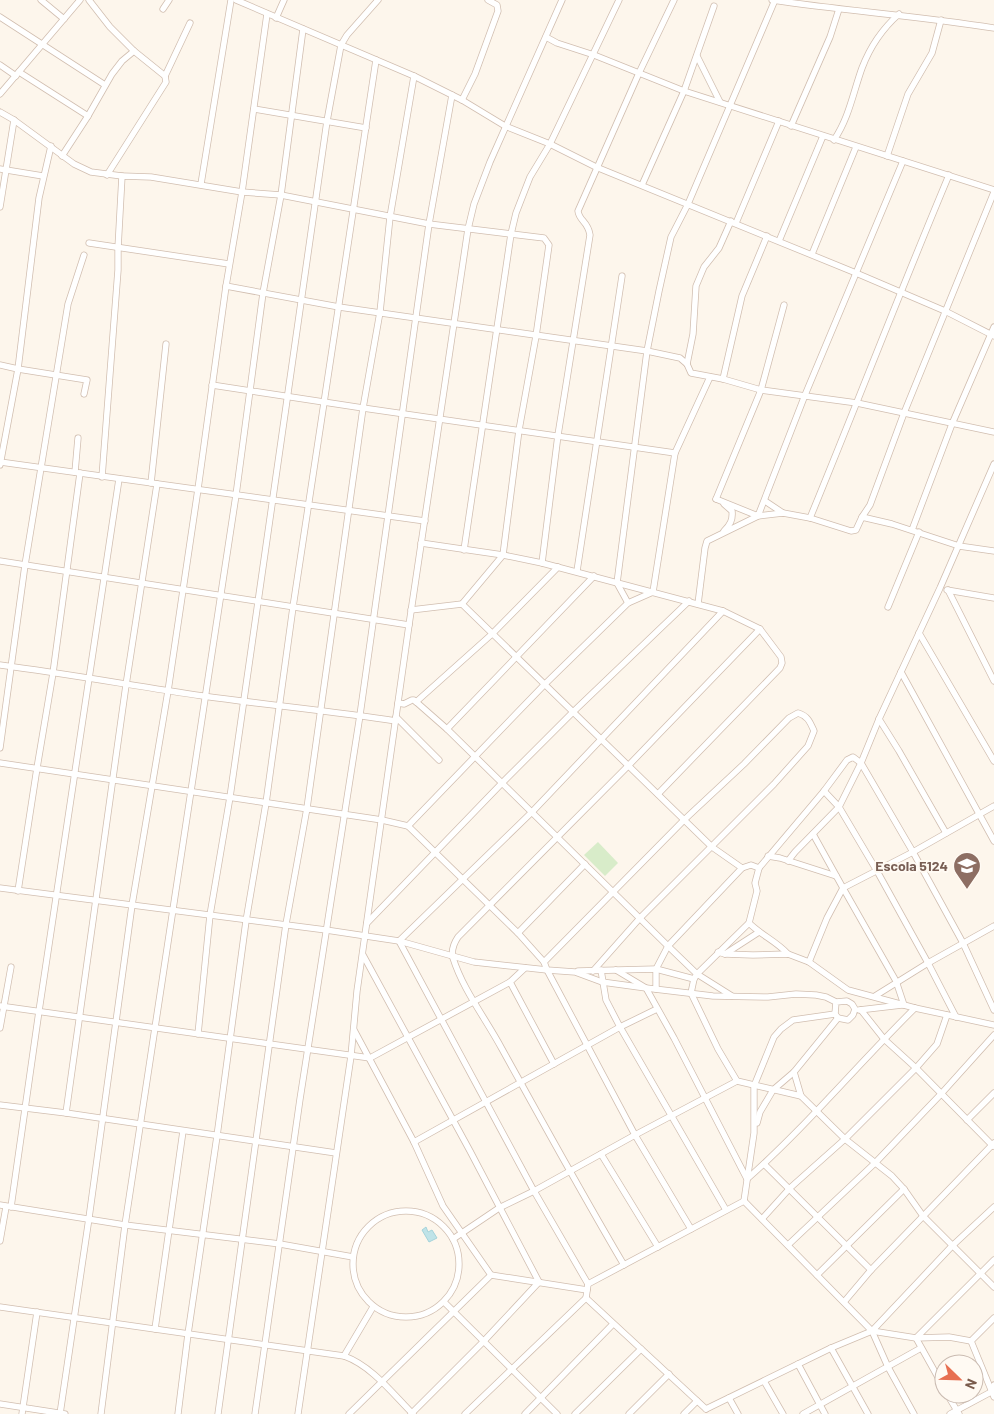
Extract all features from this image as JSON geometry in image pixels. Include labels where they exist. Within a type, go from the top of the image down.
[{"type":"street","points":[[41,0],[64,19]]},
{"type":"street","points":[[0,94],[80,0]]},
{"type":"street","points":[[163,9],[169,0]]},
{"type":"street","points":[[201,184],[231,0]]},
{"type":"street","points":[[236,0],[414,76],[452,94],[505,126],[550,144],[596,166],[856,272],[945,311],[992,335]]},
{"type":"street","points":[[253,8],[256,0]]},
{"type":"street","points":[[276,18],[284,0]]},
{"type":"street","points":[[198,1034],[210,915],[230,797],[327,122],[341,45],[347,35],[378,0]]},
{"type":"street","points":[[462,100],[475,74],[498,11],[497,5],[488,0]]},
{"type":"street","points":[[298,1414],[351,1056],[367,923],[411,610],[468,229],[474,204],[490,162],[562,0]]},
{"type":"street","points":[[464,550],[511,234],[516,213],[530,177],[550,144],[619,0]]},
{"type":"street","points":[[542,563],[558,435],[590,235],[588,225],[580,218],[578,211],[596,166],[674,0]]},
{"type":"street","points":[[628,603],[617,583],[648,351],[658,291],[671,237],[688,204],[774,0],[839,9],[899,14],[994,28]]},
{"type":"street","points":[[91,1],[110,28],[134,51],[165,76]]},
{"type":"street","points":[[642,185],[684,91],[714,6]]},
{"type":"street","points":[[791,126],[830,37],[839,9]]},
{"type":"street","points":[[0,1404],[61,1414],[132,905],[168,691],[267,14]]},
{"type":"street","points":[[834,140],[845,122],[863,66],[875,42],[886,26],[899,14]]},
{"type":"street","points":[[0,17],[105,85]]},
{"type":"street","points":[[887,156],[908,94],[932,53],[941,20]]},
{"type":"street","points":[[107,175],[164,86],[166,82],[165,76],[190,23]]},
{"type":"street","points":[[101,1414],[125,1224],[219,595],[236,495],[263,293],[281,195],[303,29]]},
{"type":"street","points":[[546,37],[557,43],[594,55],[684,91],[994,191],[904,413],[870,505],[856,530],[850,531],[810,518],[783,513],[758,516],[711,538]]},
{"type":"street","points":[[62,156],[116,67],[134,51]]},
{"type":"street","points":[[696,56],[720,102]]},
{"type":"street","points":[[178,1414],[202,1234],[218,1136],[246,920],[266,803],[308,506],[326,402],[376,60]]},
{"type":"street","points":[[0,65],[88,116]]},
{"type":"street","points":[[218,1414],[286,924],[306,808],[363,408],[380,312],[390,217],[414,76]]},
{"type":"street","points":[[256,1414],[308,1048],[360,716],[429,224],[452,94]]},
{"type":"street","points":[[254,109],[292,117],[366,128]]},
{"type":"street","points":[[0,112],[51,146],[62,156],[91,172],[107,175],[151,177],[242,192],[281,195],[429,224],[544,238],[549,245],[536,336],[519,430],[503,555],[462,604],[411,610]]},
{"type":"street","points":[[0,207],[3,169],[14,120]]},
{"type":"street","points":[[687,364],[693,334],[696,286],[704,268],[719,248],[734,222],[779,121]]},
{"type":"street","points":[[779,241],[823,136]]},
{"type":"street","points":[[51,146],[43,176],[18,369],[0,463],[425,522]]},
{"type":"street","points":[[812,254],[856,147]]},
{"type":"street","points":[[758,516],[805,395],[902,161]]},
{"type":"street","points":[[3,169],[43,176]]},
{"type":"street","points":[[810,518],[948,175]]},
{"type":"street","points":[[102,477],[118,270],[122,176]]},
{"type":"street","points":[[724,379],[742,296],[767,236]]},
{"type":"street","points":[[90,243],[229,264]]},
{"type":"street","points":[[0,748],[40,468],[68,304],[84,255]]},
{"type":"street","points":[[577,571],[622,276]]},
{"type":"street","points":[[226,286],[339,307],[648,351],[680,358],[687,364],[691,373],[724,379],[761,390],[857,403],[994,432]]},
{"type":"street","points":[[716,499],[761,390],[784,305]]},
{"type":"street","points":[[912,530],[952,424],[994,327]]},
{"type":"street","points":[[66,1113],[126,685],[143,583],[166,344]]},
{"type":"street","points":[[0,365],[87,380],[84,394]]},
{"type":"street","points":[[653,592],[675,453],[710,377]]},
{"type":"street","points":[[212,385],[675,453]]},
{"type":"street","points":[[18,891],[53,673],[78,473],[78,438]]},
{"type":"street","points":[[788,861],[839,806],[861,763],[994,464]]},
{"type":"street","points":[[0,1241],[26,1109],[119,479]]},
{"type":"street","points":[[716,499],[758,516]]},
{"type":"street","points":[[698,604],[707,541],[725,530],[732,518],[732,511],[728,506],[716,499]]},
{"type":"street","points":[[765,501],[783,513]]},
{"type":"street","points":[[862,517],[919,532],[959,546],[994,551]]},
{"type":"street","points":[[888,607],[919,532]]},
{"type":"street","points":[[421,544],[503,555],[577,571],[723,611],[760,629],[781,657],[782,663],[780,668],[658,794]]},
{"type":"street","points":[[0,561],[409,625]]},
{"type":"street","points":[[416,702],[492,634],[558,567]]},
{"type":"street","points":[[447,729],[594,576]]},
{"type":"street","points":[[940,588],[994,598]]},
{"type":"street","points":[[948,590],[994,681]]},
{"type":"street","points":[[408,826],[544,685],[628,603],[653,592]]},
{"type":"street","points":[[367,923],[573,712],[689,602]]},
{"type":"street","points":[[462,604],[684,820],[712,846],[742,868]]},
{"type":"street","points":[[399,941],[532,812],[723,611]]},
{"type":"street","points":[[624,1265],[569,1172],[459,975],[452,956],[453,945],[458,937],[558,838],[760,629]]},
{"type":"street","points":[[919,633],[994,761]]},
{"type":"street","points":[[0,665],[168,691],[396,719],[439,760]]},
{"type":"street","points":[[901,672],[994,841]]},
{"type":"street","points":[[398,704],[404,704],[412,700],[416,702],[447,729],[614,892],[696,976],[732,996]]},
{"type":"street","points":[[544,962],[684,820],[744,764],[793,714],[798,713],[809,719],[814,731],[808,746],[774,784],[640,918],[593,970]]},
{"type":"street","points":[[879,719],[946,833]]},
{"type":"street","points":[[801,1096],[736,1081],[691,993],[696,976],[749,923],[757,892],[755,883],[759,868],[850,757],[861,763],[914,852],[963,943],[994,1010]]},
{"type":"street","points":[[0,763],[345,814],[408,826],[518,933],[544,962],[634,1135],[692,1229]]},
{"type":"street","points":[[824,790],[839,806],[877,871],[956,1018]]},
{"type":"street","points":[[809,962],[842,888],[914,852],[994,806]]},
{"type":"street","points":[[813,834],[896,982],[904,1005]]},
{"type":"street","points":[[768,856],[836,876]]},
{"type":"street","points":[[518,933],[585,864]]},
{"type":"street","points":[[656,989],[656,969],[668,946],[742,868],[751,865],[759,868]]},
{"type":"street","points":[[0,888],[286,924],[399,941],[474,962],[575,972],[656,969],[696,976]]},
{"type":"street","points":[[749,923],[788,954]]},
{"type":"street","points":[[875,996],[928,963],[994,926]]},
{"type":"street","points":[[725,954],[759,932]]},
{"type":"street","points":[[399,941],[588,1287],[586,1298],[466,1414]]},
{"type":"street","points":[[718,952],[725,954],[788,954],[809,962],[848,990],[956,1018],[994,1025]]},
{"type":"street","points":[[363,955],[407,1038],[454,1120],[539,1282]]},
{"type":"street","points":[[0,1028],[2,1006],[11,966]]},
{"type":"street","points":[[2,1006],[370,1058],[510,982],[525,968]]},
{"type":"street","points":[[601,970],[606,1000],[620,1027],[726,1210]]},
{"type":"street","points":[[616,970],[646,988],[747,1179]]},
{"type":"street","points":[[575,972],[602,982],[714,996],[768,997],[796,994],[826,996],[836,1002],[847,1001],[993,1145],[871,1270],[844,1302]]},
{"type":"street","points":[[510,982],[554,1064]]},
{"type":"street","points":[[744,1200],[754,1133],[760,1112],[773,1090],[794,1072],[836,1016],[836,1002]]},
{"type":"street","points":[[754,1133],[754,1086],[774,1037],[781,1030],[793,1020],[836,1016],[848,1020],[858,1010],[904,1005]]},
{"type":"street","points":[[747,1179],[816,1112],[915,1008]]},
{"type":"street","points":[[414,1142],[620,1027],[657,1009]]},
{"type":"street","points":[[762,1219],[790,1188],[845,1139],[916,1068],[936,1044],[947,1015]]},
{"type":"street","points":[[354,1030],[414,1142],[443,1206],[491,1275],[588,1287],[624,1265],[744,1200]]},
{"type":"street","points":[[788,1246],[817,1216],[875,1163],[994,1035]]},
{"type":"street","points":[[794,1072],[801,1096],[845,1139],[892,1176],[904,1189],[923,1216],[994,1287]]},
{"type":"street","points":[[453,1239],[500,1208],[736,1081]]},
{"type":"street","points":[[967,1120],[994,1093]]},
{"type":"street","points":[[0,1105],[336,1153]]},
{"type":"street","points":[[155,1329],[183,1131]]},
{"type":"street","points":[[601,1154],[658,1247]]},
{"type":"street","points":[[764,1164],[871,1270]]},
{"type":"street","points":[[817,1275],[904,1189]]},
{"type":"street","points":[[744,1200],[872,1331],[888,1367],[914,1414]]},
{"type":"street","points":[[6,1206],[280,1244],[353,1257]]},
{"type":"street","points":[[586,1298],[669,1374],[706,1411],[831,1348],[872,1331],[952,1246],[994,1207]]},
{"type":"street","points":[[396,1211],[413,1211],[429,1216],[443,1225],[453,1239],[460,1265],[455,1285],[444,1302],[430,1312],[415,1318],[398,1318],[373,1307],[358,1290],[353,1274],[353,1257],[358,1241],[367,1227],[381,1217],[396,1211]]},
{"type":"street","points":[[916,1338],[994,1260]]},
{"type":"street","points":[[349,1414],[491,1275]]},
{"type":"street","points":[[0,1307],[344,1356],[359,1363],[382,1382],[412,1414],[539,1282]]},
{"type":"street","points":[[444,1302],[557,1414]]},
{"type":"street","points":[[344,1356],[373,1307]]},
{"type":"street","points":[[22,1414],[37,1312]]},
{"type":"street","points":[[971,1341],[994,1318]]},
{"type":"street","points":[[525,1414],[613,1324]]},
{"type":"street","points":[[872,1331],[916,1338],[949,1337],[971,1341]]},
{"type":"street","points":[[916,1338],[934,1371]]},
{"type":"street","points":[[971,1341],[993,1394]]},
{"type":"street","points":[[831,1348],[868,1414]]},
{"type":"street","points":[[803,1414],[921,1348]]},
{"type":"street","points":[[575,1414],[641,1349]]},
{"type":"street","points":[[798,1364],[825,1414]]},
{"type":"street","points":[[629,1414],[669,1374]]},
{"type":"street","points":[[764,1381],[783,1414]]},
{"type":"street","points":[[993,1394],[994,1385]]},
{"type":"street","points":[[950,1414],[958,1412],[993,1394]]},
{"type":"street","points":[[729,1398],[738,1414]]},
{"type":"street","points":[[684,1414],[697,1401]]},
{"type":"green space","points":[[598,842],[618,863],[605,876],[584,855]]},
{"type":"water","points":[[426,1227],[428,1232],[432,1230],[437,1238],[429,1242],[422,1230]]},
{"type":"place","name":"Escola 5124","points":[[967,890]]}]
